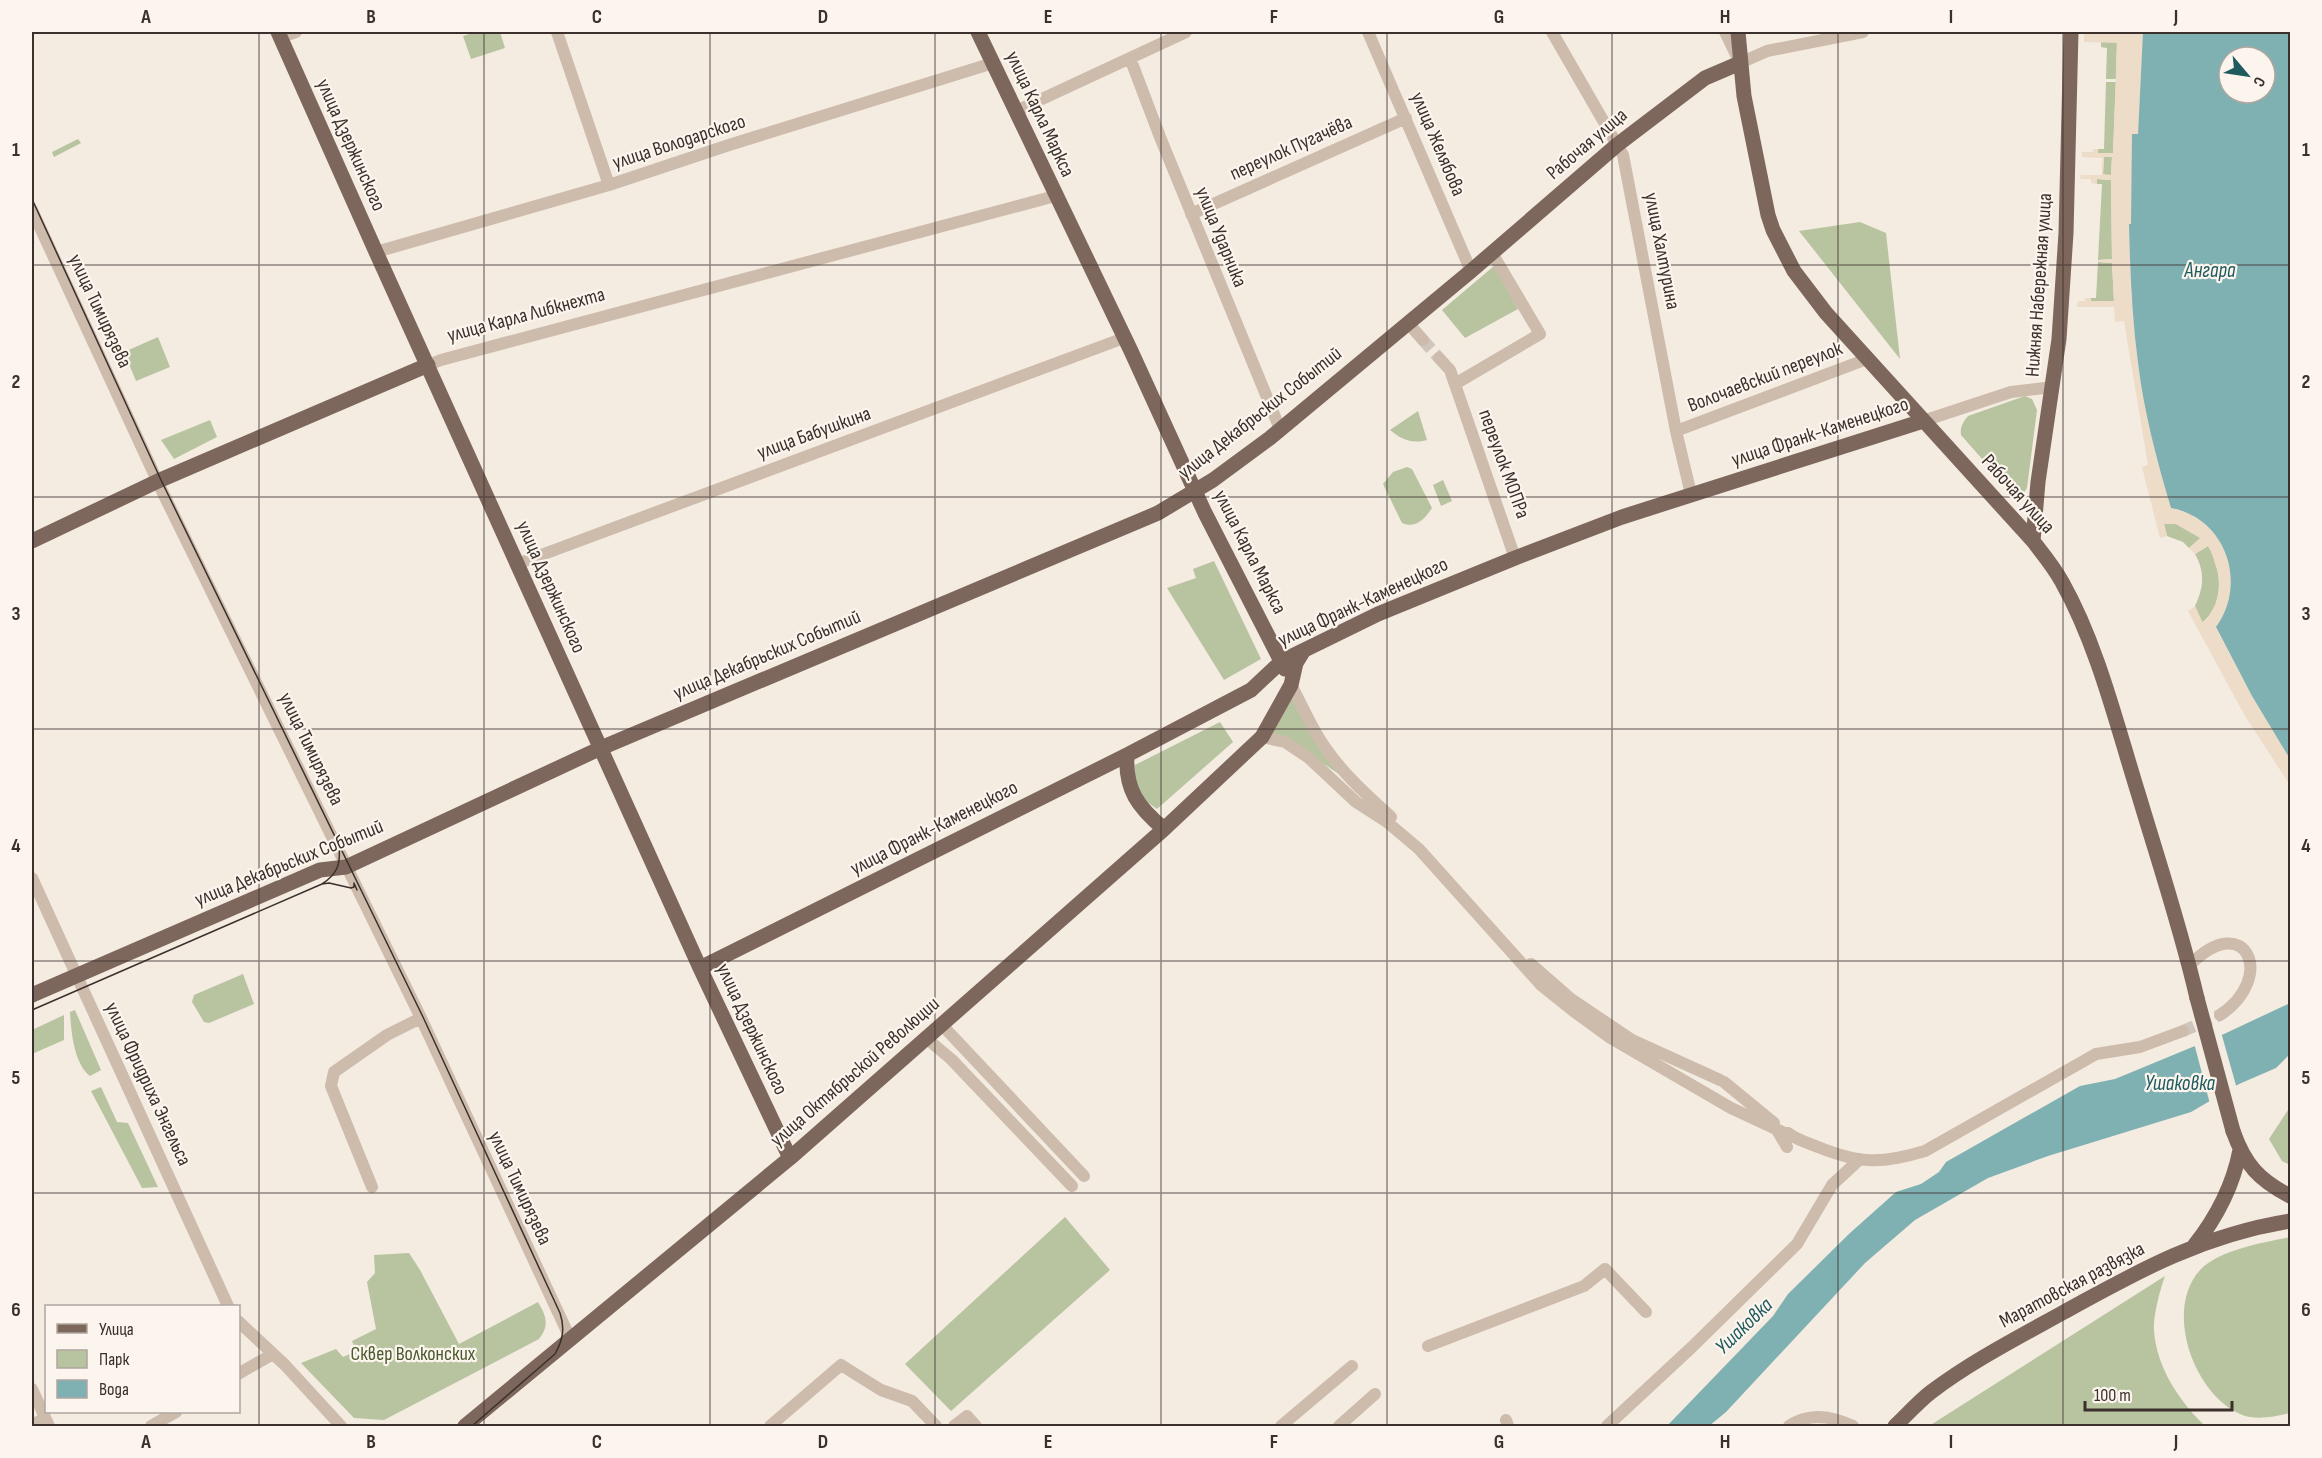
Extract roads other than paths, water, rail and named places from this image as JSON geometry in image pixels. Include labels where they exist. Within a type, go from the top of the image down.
[{"type":"main road","name":"улица Карла Маркса","points":[[978,32],[1195,492],[1282,661],[1291,685]]},
{"type":"main road","name":"Рабочая улица","points":[[1737,32],[1744,96],[1758,171],[1773,230],[1794,271],[1826,313],[2033,541],[2064,585],[2094,655],[2168,890],[2240,1150],[2259,1177],[2290,1196]]},
{"type":"main road","name":"Нижняя Набережная улица","points":[[2033,541],[2038,482],[2059,339],[2066,233],[2071,32]]},
{"type":"main road","name":"улица Дзержинского","points":[[280,34],[376,252],[700,968],[790,1158]]},
{"type":"main road","name":"Рабочая улица","points":[[1471,271],[1617,145],[1705,78],[1740,63]]},
{"type":"main road","name":"улица Декабрьских Событий","points":[[32,995],[320,870],[346,867],[601,748],[1158,513],[1195,492],[1280,429],[1471,271]]},
{"type":"main road","name":"улица Карла Либкнехта","points":[[32,541],[158,481],[428,365]]},
{"type":"main road","name":"улица Франк-Каменецкого","points":[[700,968],[1236,698],[1261,682],[1282,661],[1378,614],[1622,517],[1923,421]]},
{"type":"main road","name":"улица Октябрьской Революции","points":[[465,1426],[790,1158],[1164,829],[1262,736],[1291,685],[1296,663],[1305,649]]},
{"type":"main road","points":[[1261,682],[1276,684],[1281,690],[1281,703]]},
{"type":"main road","points":[[1126,755],[1126,776],[1135,797],[1150,817],[1164,829]]},
{"type":"main road","points":[[2194,1246],[2209,1227],[2225,1197],[2240,1150]]},
{"type":"main road","name":"Маратовская развязка","points":[[1895,1426],[1931,1392],[1997,1349],[2143,1269],[2194,1246],[2245,1229],[2290,1221]]},
{"type":"street","points":[[280,34],[296,32]]},
{"type":"street","points":[[557,32],[609,185]]},
{"type":"street","points":[[1016,111],[1186,32]]},
{"type":"street","name":"улица Желябова","points":[[1368,32],[1471,271]]},
{"type":"street","name":"улица Халтурина","points":[[1552,32],[1617,145],[1626,168],[1676,431],[1691,494]]},
{"type":"street","points":[[1725,32],[1740,63],[1767,51],[1863,32]]},
{"type":"street","name":"улица Ударника","points":[[1130,58],[1191,214],[1280,429]]},
{"type":"street","name":"улица Володарского","points":[[376,252],[609,185],[993,63]]},
{"type":"street","name":"переулок Пугачёва","points":[[1191,214],[1406,118]]},
{"type":"street","name":"улица Карла Либкнехта","points":[[428,365],[734,280],[1055,196]]},
{"type":"street","name":"улица Тимирязева","points":[[32,210],[158,481],[421,1018],[570,1338]]},
{"type":"street","points":[[1455,384],[1540,334],[1492,253]]},
{"type":"street","points":[[1408,323],[1423,340]]},
{"type":"street","name":"улица Бабушкина","points":[[517,564],[1124,338]]},
{"type":"street","name":"переулок МОПРа","points":[[1439,358],[1450,370],[1515,558]]},
{"type":"street","name":"Волочаевский переулок","points":[[1676,431],[1867,359]]},
{"type":"street","name":"улица Франк-Каменецкого","points":[[1923,421],[2011,392],[2053,387]]},
{"type":"street","name":"улица Карла Маркса","points":[[1291,685],[1324,746],[1340,767],[1366,796],[1431,853],[1527,960],[1570,999],[1632,1040],[1722,1081],[1790,1142]]},
{"type":"street","points":[[1262,736],[1286,742],[1309,758],[1356,802],[1387,822],[1419,849],[1541,985],[1576,1013],[1609,1038],[1714,1098],[1777,1130],[1790,1142],[1849,1158],[1874,1162],[1899,1159],[1925,1151],[2096,1054],[2140,1047],[2183,1031]]},
{"type":"street","name":"улица Фридриха Энгельса","points":[[32,878],[228,1305]]},
{"type":"street","points":[[2189,966],[2207,950],[2224,944],[2240,946],[2249,956],[2252,969],[2248,981],[2234,1003],[2220,1015]]},
{"type":"street","points":[[372,1187],[331,1086],[334,1072],[387,1035],[421,1018]]},
{"type":"street","points":[[942,1025],[1084,1176]]},
{"type":"street","points":[[926,1038],[951,1059],[1072,1186]]},
{"type":"street","points":[[1714,1098],[1709,1088],[1712,1082],[1722,1081]]},
{"type":"street","points":[[1607,1426],[1797,1244],[1832,1185],[1860,1159]]},
{"type":"street","points":[[1431,1345],[1584,1286],[1605,1269],[1646,1312]]},
{"type":"street","points":[[240,1323],[273,1354],[340,1426]]},
{"type":"street","points":[[240,1373],[273,1354]]},
{"type":"street","points":[[770,1426],[841,1365],[881,1390],[912,1401],[936,1426]]},
{"type":"street","points":[[1281,1426],[1352,1366]]},
{"type":"street","points":[[32,1389],[47,1422],[32,1425]]},
{"type":"street","points":[[1339,1426],[1375,1394]]},
{"type":"street","points":[[150,1426],[174,1413]]},
{"type":"street","points":[[954,1426],[967,1416],[976,1426]]},
{"type":"street","points":[[1788,1426],[1814,1416],[1840,1420],[1853,1426]]},
{"type":"water","name":"Ангара","points":[[2143,32],[2290,32],[2290,759],[2252,696],[2216,627],[2226,610],[2230,591],[2230,573],[2226,555],[2218,538],[2206,525],[2190,514],[2171,508],[2161,472],[2144,400],[2134,328],[2129,224],[2131,224],[2132,134],[2138,134]]},
{"type":"water","name":"Ушаковка","points":[[2290,1003],[2290,1054],[2276,1068],[2239,1084],[2191,1112],[2048,1156],[1988,1178],[1915,1220],[1865,1263],[1726,1412],[1709,1426],[1667,1426],[1773,1316],[1788,1294],[1896,1192],[1921,1184],[1939,1172],[1946,1162],[2080,1086],[2115,1079],[2224,1034]]},
{"type":"tunnel","points":[[1423,340],[1439,358]]},
{"type":"tunnel","points":[[2183,1031],[2220,1015]]},
{"type":"tram line","points":[[32,199],[161,480],[423,1017],[560,1313],[562,1334],[555,1354],[472,1426]]},
{"type":"tram line","points":[[32,1010],[322,884],[331,877],[336,869],[339,848]]},
{"type":"tram line","points":[[322,884],[329,883],[351,888],[354,887],[354,883],[357,890]]},
{"type":"park label","name":"Сквер Волконских","points":[[413,1354]]}]
